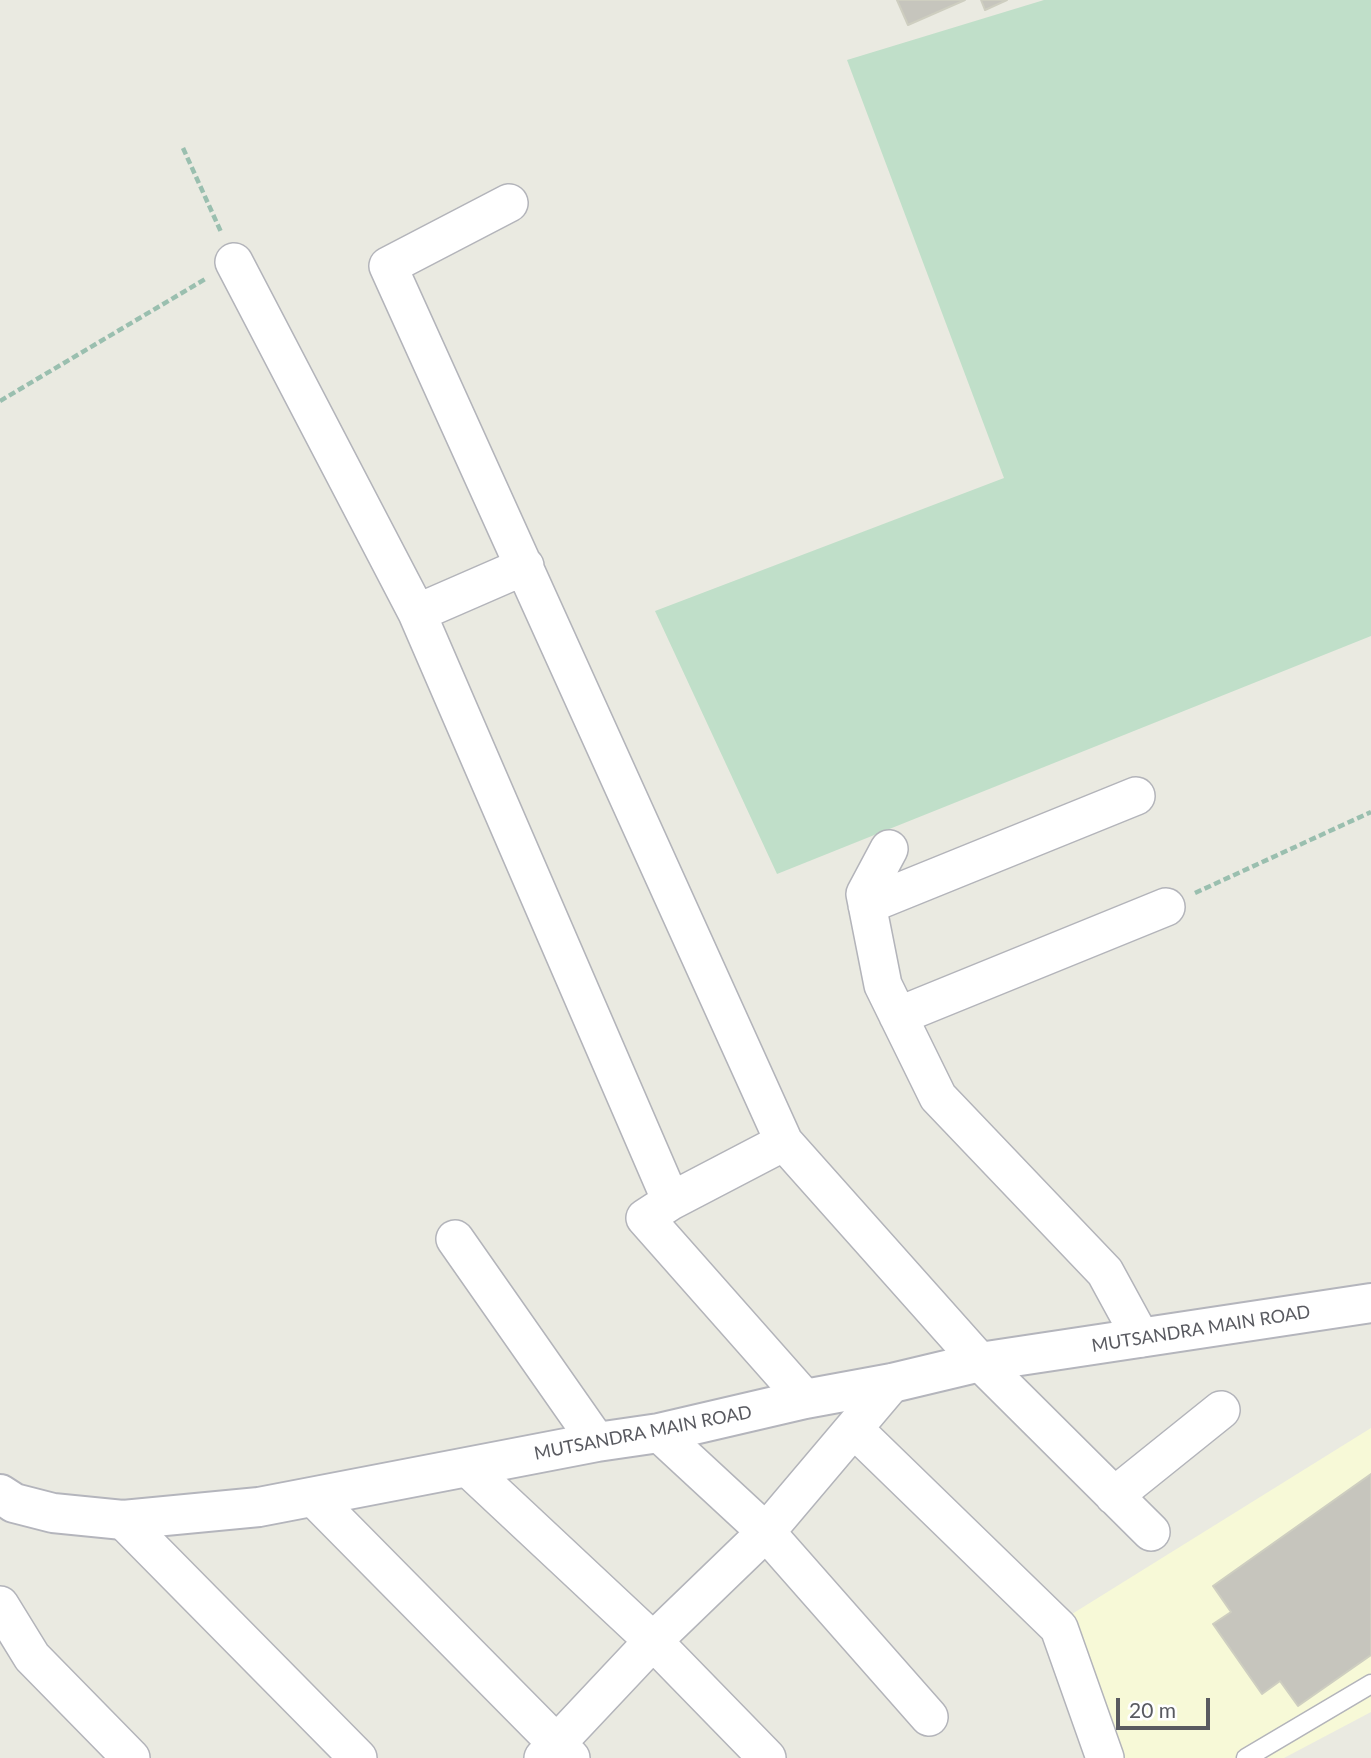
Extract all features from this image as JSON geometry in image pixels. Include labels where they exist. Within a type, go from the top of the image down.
[{"type":"street","points":[[509,203],[388,265],[784,1142],[980,1362],[1151,1532]]},
{"type":"street","points":[[234,262],[416,613],[671,1201]]},
{"type":"street","points":[[416,613],[525,566]]},
{"type":"street","points":[[867,905],[1136,796]]},
{"type":"street","points":[[889,849],[865,894],[867,905],[883,985],[938,1097],[1105,1272],[1141,1338]]},
{"type":"street","points":[[898,1016],[1166,907]]},
{"type":"street","points":[[784,1142],[671,1201],[645,1219],[805,1399]]},
{"type":"street","points":[[455,1238],[597,1442]]},
{"type":"street","name":"MUTSANDRA MAIN ROAD","points":[[0,1494],[15,1503],[53,1513],[123,1520],[259,1507],[597,1442],[659,1433],[980,1362],[1371,1303]]},
{"type":"street","points":[[313,1497],[557,1753],[653,1641],[766,1532],[892,1383]]},
{"type":"street","points":[[1114,1496],[1221,1410]]},
{"type":"street","points":[[854,1429],[1059,1628],[1105,1758]]},
{"type":"street","points":[[659,1433],[766,1532],[929,1717]]},
{"type":"street","points":[[467,1468],[653,1641],[767,1758]]},
{"type":"street","points":[[123,1520],[358,1758]]},
{"type":"street","points":[[0,1605],[32,1657],[131,1758]]},
{"type":"lane","points":[[1246,1758],[1371,1684]]},
{"type":"path","points":[[0,401],[234,262],[183,148]]},
{"type":"path","points":[[1166,907],[1371,812]]},
{"type":"shaded area","points":[[1044,0],[1371,0],[1371,636],[777,874],[655,611],[1004,478],[847,60]]},
{"type":"shaded area","points":[[1371,1428],[1371,1712],[1284,1758],[1124,1758],[1072,1614]]},
{"type":"building","points":[[897,0],[965,0],[908,25]]},
{"type":"building","points":[[981,0],[1007,0],[985,10]]},
{"type":"building","points":[[1371,1474],[1371,1655],[1298,1706],[1280,1681],[1262,1694],[1213,1624],[1231,1612],[1213,1586]]}]
